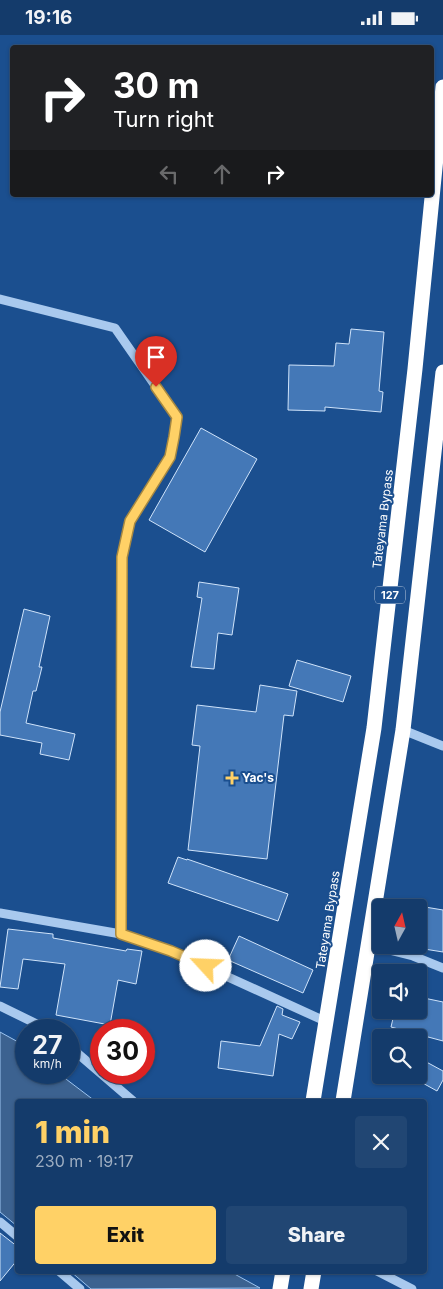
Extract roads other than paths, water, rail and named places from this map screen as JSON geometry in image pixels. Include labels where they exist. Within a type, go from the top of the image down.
[{"type":"highway","name":"Tateyama Bypass","points":[[313,1099],[374,728],[439,171],[443,87]]},
{"type":"highway","name":"127","points":[[343,1099],[403,730],[443,372]]},
{"type":"highway","points":[[280,1289],[282,1274]]},
{"type":"highway","points":[[311,1289],[314,1274]]},
{"type":"street","points":[[0,299],[115,328],[177,417],[170,457],[130,521],[122,557],[121,934]]},
{"type":"street","points":[[403,730],[443,746]]},
{"type":"street","points":[[0,913],[121,934],[171,951],[327,1022]]},
{"type":"street","points":[[369,945],[413,956],[443,968]]},
{"type":"street","points":[[0,1006],[27,1019]]},
{"type":"street","points":[[80,1056],[131,1099]]},
{"type":"street","points":[[0,1222],[15,1234]]},
{"type":"street","points":[[62,1274],[80,1289]]},
{"type":"street","points":[[383,1274],[412,1289]]},
{"type":"water","points":[[0,1032],[15,1040],[15,1084],[73,1084],[92,1099],[15,1099],[15,1224],[0,1212]]},
{"type":"water","points":[[74,1274],[234,1274],[260,1288],[91,1289]]},
{"type":"place","name":"Yac's","points":[[232,778]]}]
